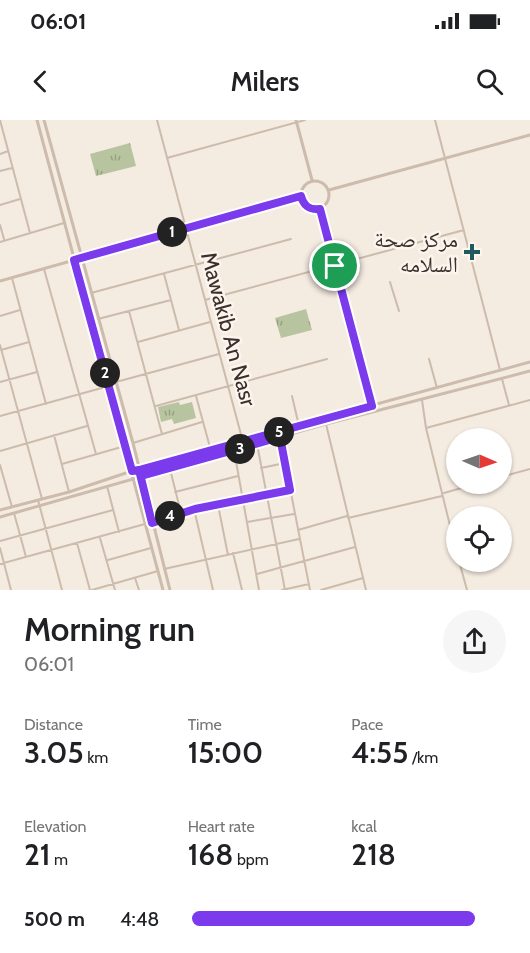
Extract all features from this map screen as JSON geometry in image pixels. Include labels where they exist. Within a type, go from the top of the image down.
[{"type":"street","points":[[0,120],[30,233]]},
{"type":"street","points":[[37,120],[163,590]]},
{"type":"street","points":[[44,120],[133,443],[170,590]]},
{"type":"street","name":"Mawakib An Nasr","points":[[157,120],[243,442]]},
{"type":"street","points":[[167,158],[305,120]]},
{"type":"street","points":[[435,120],[501,371]]},
{"type":"street","points":[[296,121],[312,180]]},
{"type":"street","points":[[329,190],[530,135]]},
{"type":"street","points":[[0,154],[8,151]]},
{"type":"street","points":[[0,171],[13,168]]},
{"type":"street","points":[[312,180],[322,182],[329,190],[328,201],[320,209],[313,210],[307,207],[301,196],[306,183],[312,180]]},
{"type":"street","points":[[0,281],[301,196]]},
{"type":"street","points":[[0,205],[21,199]]},
{"type":"street","points":[[320,209],[372,406]]},
{"type":"street","points":[[0,242],[64,223]]},
{"type":"street","points":[[0,225],[4,240]]},
{"type":"street","points":[[205,300],[464,230]]},
{"type":"street","points":[[91,293],[291,238]]},
{"type":"street","points":[[44,268],[96,454]]},
{"type":"street","points":[[164,274],[179,330]]},
{"type":"street","points":[[12,278],[46,404]]},
{"type":"street","points":[[390,282],[399,311]]},
{"type":"street","points":[[98,319],[171,300]]},
{"type":"street","points":[[0,316],[20,310]]},
{"type":"street","points":[[129,311],[162,434]]},
{"type":"street","points":[[138,342],[210,322]]},
{"type":"street","points":[[2,350],[29,342]]},
{"type":"street","points":[[0,345],[27,443],[40,500],[39,507],[62,590]]},
{"type":"street","points":[[116,382],[219,354]]},
{"type":"street","points":[[156,406],[327,359]]},
{"type":"street","points":[[429,359],[437,389]]},
{"type":"street","points":[[0,510],[69,492],[132,471],[530,362]]},
{"type":"street","points":[[0,517],[326,424],[530,371]]},
{"type":"street","points":[[0,382],[37,372]]},
{"type":"street","points":[[502,379],[509,406]]},
{"type":"street","points":[[460,382],[462,389]]},
{"type":"street","points":[[0,416],[109,386]]},
{"type":"street","points":[[196,396],[211,451]]},
{"type":"street","points":[[292,396],[299,426]]},
{"type":"street","points":[[422,400],[426,428],[446,510]]},
{"type":"street","points":[[426,428],[530,400]]},
{"type":"street","points":[[133,443],[202,423]]},
{"type":"street","points":[[326,424],[366,590]]},
{"type":"street","points":[[0,451],[88,426]]},
{"type":"street","points":[[54,435],[69,492]]},
{"type":"street","points":[[280,437],[310,590]]},
{"type":"street","points":[[257,444],[284,590],[309,584]]},
{"type":"street","points":[[62,464],[125,446]]},
{"type":"street","points":[[234,450],[259,590]]},
{"type":"street","points":[[261,468],[285,464]]},
{"type":"street","points":[[0,465],[12,507]]},
{"type":"street","points":[[169,468],[181,513]]},
{"type":"street","points":[[512,474],[530,469]]},
{"type":"street","points":[[175,492],[238,476]]},
{"type":"street","points":[[0,485],[5,484]]},
{"type":"street","points":[[107,486],[119,532]]},
{"type":"street","points":[[152,523],[195,509],[290,490]]},
{"type":"street","points":[[298,530],[446,493]]},
{"type":"street","points":[[218,505],[228,555]]},
{"type":"street","points":[[195,509],[213,590]]},
{"type":"street","points":[[0,541],[113,510]]},
{"type":"street","points":[[14,513],[26,557]]},
{"type":"street","points":[[247,522],[294,514]]},
{"type":"street","points":[[2,564],[145,524]]},
{"type":"street","points":[[100,537],[115,590]]},
{"type":"street","points":[[164,569],[299,539]]},
{"type":"street","points":[[77,543],[91,590],[158,571]]},
{"type":"street","points":[[256,574],[355,547]]},
{"type":"street","points":[[0,548],[2,564],[11,590]]},
{"type":"street","points":[[107,560],[151,548]]},
{"type":"street","points":[[233,553],[242,590]]},
{"type":"street","points":[[154,559],[161,556]]},
{"type":"street","points":[[462,572],[467,590]]},
{"type":"street","points":[[135,578],[139,590]]},
{"type":"street","points":[[321,590],[363,578]]},
{"type":"green space","points":[[130,143],[136,166],[96,176],[90,154]]},
{"type":"green space","points":[[306,309],[312,330],[281,338],[275,318]]},
{"type":"green space","points":[[179,402],[180,405],[192,402],[196,418],[174,424],[172,419],[161,422],[158,407]]},
{"type":"place","name":"مركز صحة السلامه","points":[[472,252]]},
{"type":"route","points":[[335,266],[320,209],[313,210],[307,207],[302,202],[301,196],[74,260],[132,471],[139,470],[141,476],[280,437],[290,490],[195,509],[152,523],[139,470],[372,406],[335,266]]}]
